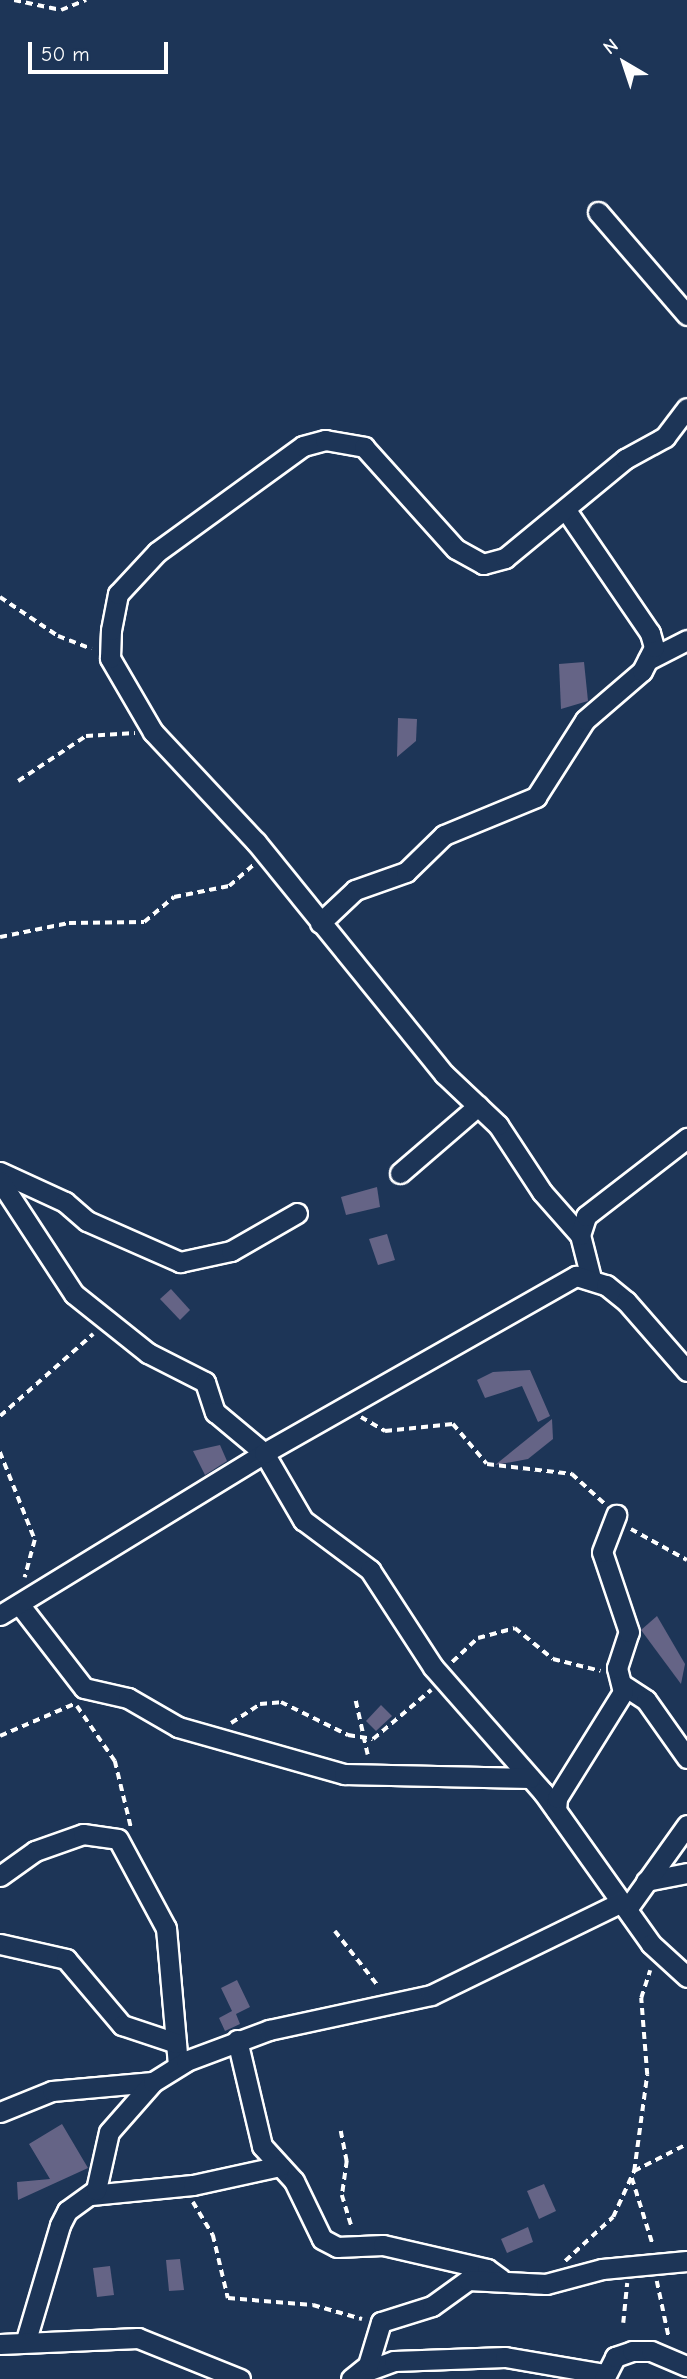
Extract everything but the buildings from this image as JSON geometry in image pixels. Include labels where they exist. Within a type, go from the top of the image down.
[{"type":"street","points":[[598,212],[687,314]]},
{"type":"street","points":[[591,1278],[580,1235],[542,1192],[514,1143],[478,1106],[320,923],[266,855],[153,732],[110,659],[118,594],[131,578],[185,527],[303,446],[325,440],[363,447],[429,512],[445,537],[483,564],[505,558],[625,458],[664,437],[687,408]]},
{"type":"street","points":[[565,509],[650,633],[648,660]]},
{"type":"street","points":[[320,923],[355,890],[406,872],[444,835],[536,797],[585,720],[648,660],[687,640]]},
{"type":"street","points":[[400,1173],[478,1106]]},
{"type":"street","points":[[580,1235],[586,1216],[687,1138]]},
{"type":"street","points":[[0,1172],[65,1202],[87,1221],[180,1262],[231,1251],[297,1213]]},
{"type":"street","points":[[0,1181],[74,1294],[106,1323],[199,1377],[215,1412],[264,1453],[310,1527],[370,1570],[441,1677],[556,1810],[661,1953],[687,1977]]},
{"type":"street","points":[[0,1615],[342,1407],[576,1276],[591,1278],[626,1301],[687,1371]]},
{"type":"street","points":[[556,1810],[557,1798],[620,1676],[629,1632],[602,1552],[615,1515]]},
{"type":"street","points":[[19,1604],[77,1679],[92,1693],[128,1698],[178,1727],[211,1734],[344,1774],[530,1778]]},
{"type":"street","points":[[620,1676],[646,1700],[687,1758]]},
{"type":"street","points":[[91,2195],[109,2132],[153,2082],[178,2064],[237,2040],[326,2014],[388,2006],[453,1987],[624,1906],[687,1825]]},
{"type":"street","points":[[0,1876],[35,1851],[83,1835],[108,1833],[126,1849],[166,1928],[178,2064]]},
{"type":"street","points":[[646,1881],[687,1873]]},
{"type":"street","points":[[0,1944],[65,1959],[122,2025],[176,2043]]},
{"type":"street","points":[[237,2040],[257,2134],[298,2188],[322,2239],[337,2247],[369,2243],[487,2269],[501,2279]]},
{"type":"street","points":[[0,2112],[52,2091],[153,2082]]},
{"type":"street","points":[[26,2340],[60,2225],[67,2211],[91,2195],[181,2186],[280,2166]]},
{"type":"street","points":[[356,2376],[381,2322],[432,2305],[468,2280],[557,2281],[632,2267],[687,2261]]},
{"type":"street","points":[[0,2344],[26,2340],[138,2338],[240,2379]]},
{"type":"street","points":[[356,2376],[394,2361],[505,2357],[604,2376],[615,2357],[632,2351],[651,2351],[687,2366]]},
{"type":"path","points":[[14,0],[61,10],[86,0]]},
{"type":"path","points":[[0,597],[58,636],[110,659]]},
{"type":"path","points":[[18,781],[86,736],[153,732]]},
{"type":"path","points":[[0,937],[69,923],[144,922],[174,897],[229,886],[266,855]]},
{"type":"path","points":[[0,1416],[106,1323]]},
{"type":"path","points":[[342,1407],[385,1431],[453,1424],[487,1464],[580,1477],[615,1515],[687,1560]]},
{"type":"path","points":[[0,1452],[34,1540],[19,1604]]},
{"type":"path","points":[[211,1734],[272,1701],[363,1739],[390,1727],[478,1638],[505,1628],[525,1632],[553,1659],[576,1669],[620,1676]]},
{"type":"path","points":[[77,1679],[75,1703],[123,1779],[131,1830],[126,1849]]},
{"type":"path","points":[[356,1701],[363,1739]]},
{"type":"path","points":[[0,1736],[75,1703]]},
{"type":"path","points":[[335,1931],[388,2006]]},
{"type":"path","points":[[557,2281],[572,2249],[613,2217],[632,2178],[647,2075],[641,1998],[661,1953]]},
{"type":"path","points":[[341,2131],[346,2214],[369,2243]]},
{"type":"path","points":[[634,2171],[687,2144]]},
{"type":"path","points":[[632,2178],[637,2207],[653,2232],[662,2318],[687,2366]]},
{"type":"path","points":[[181,2186],[213,2235],[228,2298],[313,2305],[381,2322]]},
{"type":"path","points":[[623,2323],[632,2267]]}]
